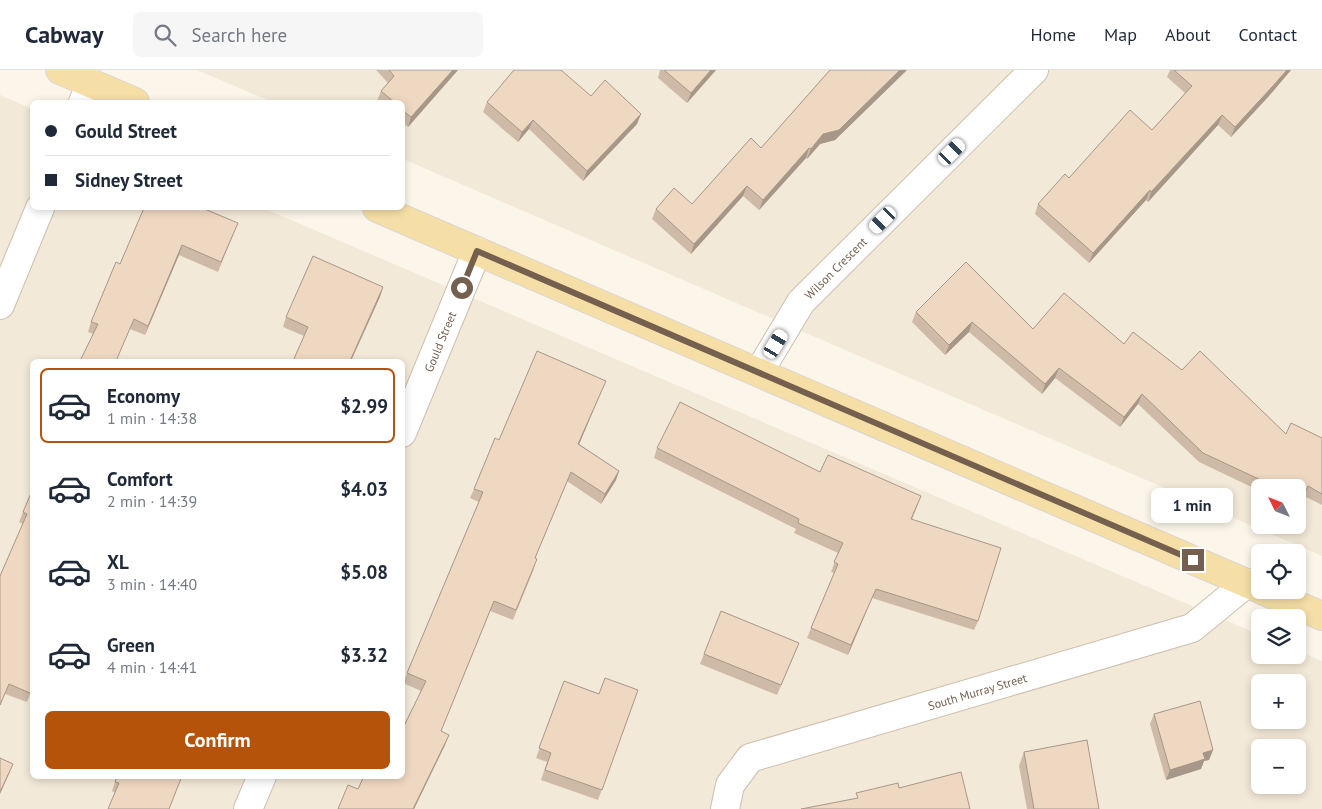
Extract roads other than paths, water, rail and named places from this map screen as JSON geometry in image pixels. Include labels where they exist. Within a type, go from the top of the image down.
[{"type":"main road","points":[[60,70],[87,93],[124,100]]},
{"type":"main road","points":[[382,210],[1251,584]]},
{"type":"main road","points":[[1284,599],[1322,616]]},
{"type":"street","name":"Wilson Crescent","points":[[759,372],[801,302],[1034,70]]},
{"type":"street","points":[[0,305],[39,210]]},
{"type":"street","name":"Gould Street","points":[[405,426],[477,251]]},
{"type":"street","name":"South Murray Street","points":[[726,809],[730,785],[750,758],[1192,628],[1251,591]]},
{"type":"street","points":[[248,809],[261,779]]}]
